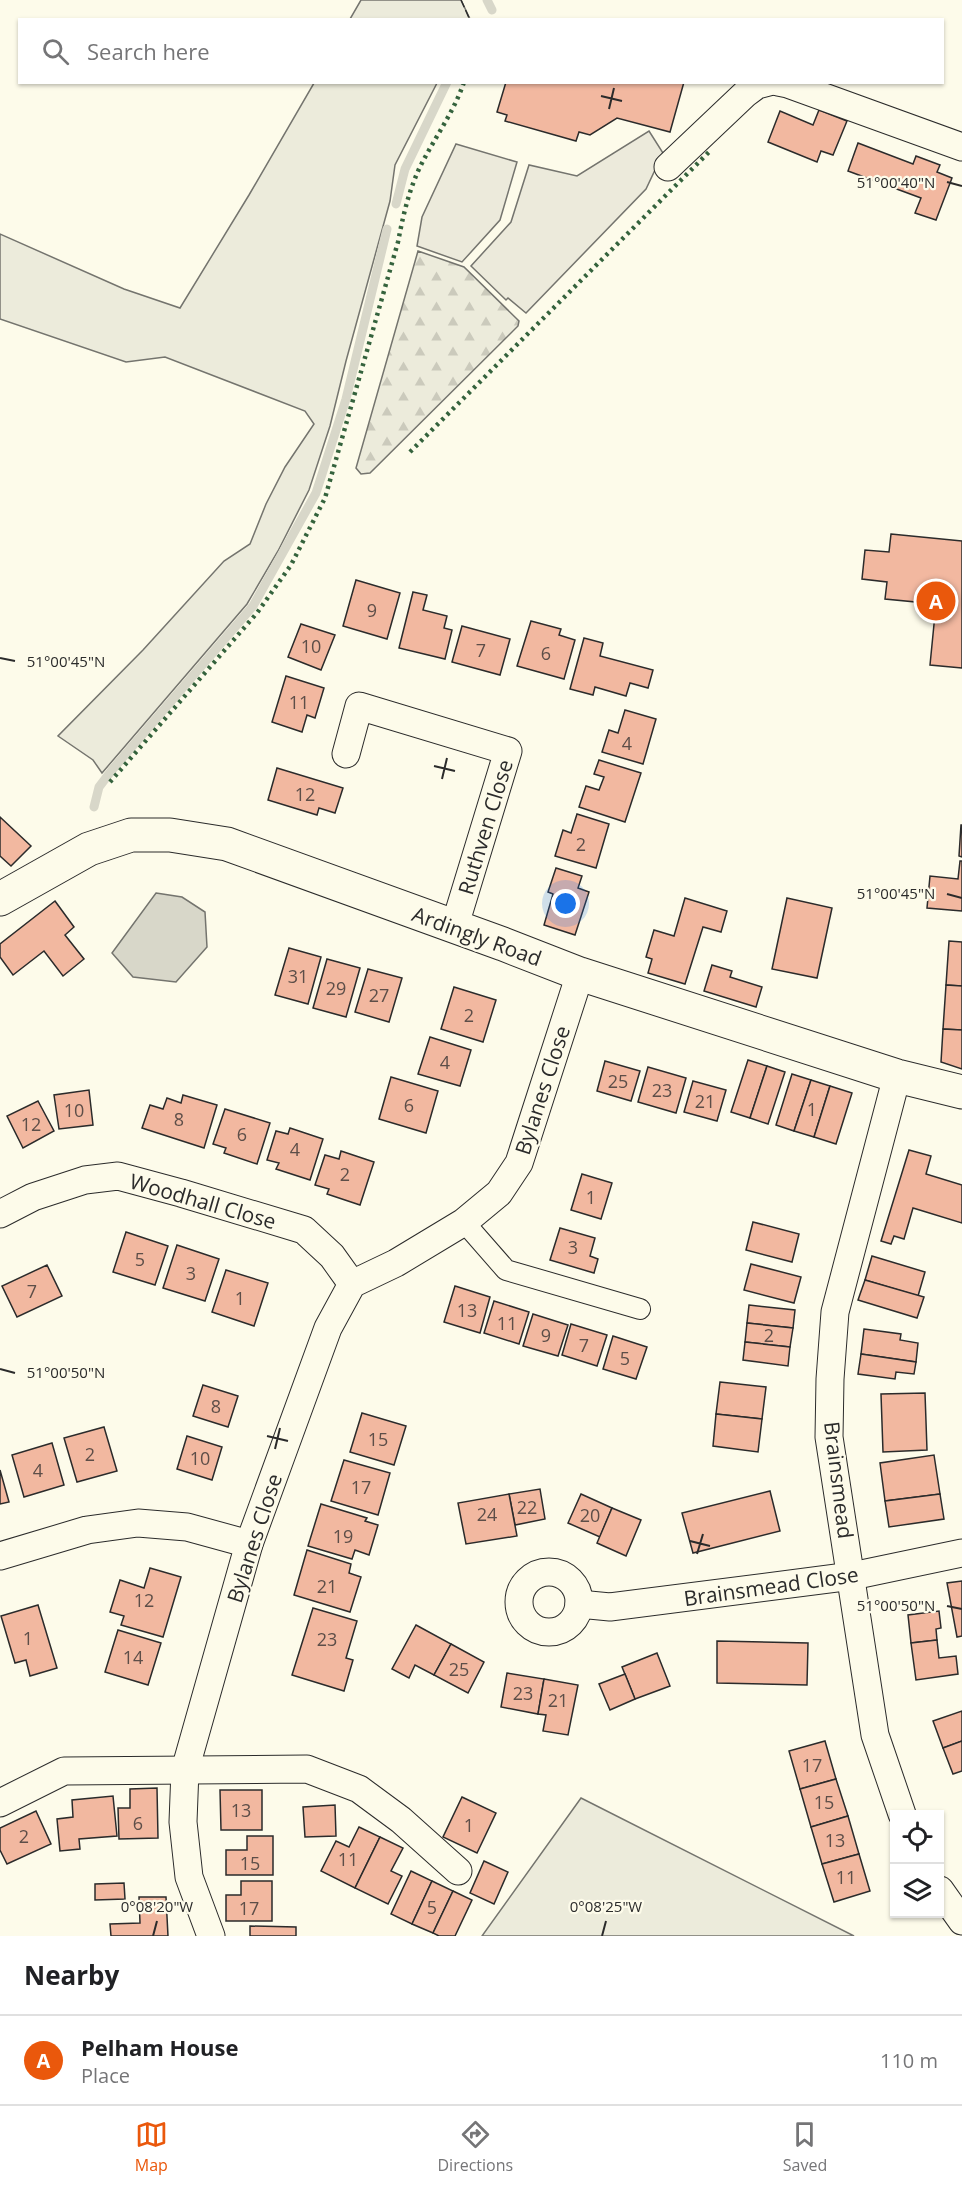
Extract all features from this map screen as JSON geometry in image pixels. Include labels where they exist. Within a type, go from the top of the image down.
[{"type":"street","points":[[668,167],[745,94],[761,84]]},
{"type":"street","points":[[788,84],[962,147]]},
{"type":"street","name":"Ruthven Close","points":[[346,754],[359,706],[508,751],[454,928]]},
{"type":"street","name":"Ardingly Road","points":[[0,899],[89,849],[131,836],[170,835],[227,844],[580,974],[897,1076],[962,1092]]},
{"type":"street","name":"Bylanes Close","points":[[211,1936],[189,1877],[183,1822],[185,1770],[249,1544],[328,1328],[352,1284],[396,1263],[464,1222],[499,1193],[519,1163],[580,974]]},
{"type":"street","name":"Brainsmead","points":[[897,1076],[835,1312],[830,1378],[830,1437],[875,1734],[900,1810]]},
{"type":"street","name":"Woodhall Close","points":[[0,1214],[33,1197],[85,1180],[118,1176],[181,1192],[304,1230],[332,1256],[352,1284]]},
{"type":"street","points":[[464,1222],[506,1270],[640,1309]]},
{"type":"street","points":[[0,1556],[87,1530],[138,1523],[188,1527],[249,1544]]},
{"type":"street","name":"Brainsmead Close","points":[[579,1604],[610,1607],[852,1576],[962,1553]]},
{"type":"street","points":[[0,1803],[64,1771],[307,1769],[359,1789],[401,1820],[458,1871]]},
{"type":"street","points":[[944,1897],[962,1922]]},
{"type":"green space","points":[[361,0],[461,0],[470,18],[351,18]]},
{"type":"green space","points":[[313,84],[436,84],[395,165],[390,201],[330,426],[309,490],[278,551],[247,604],[102,773],[93,760],[58,736],[143,650],[224,561],[250,544],[266,504],[285,467],[314,424],[305,411],[165,357],[126,362],[0,319],[0,234],[124,289],[180,308]]},
{"type":"green space","points":[[418,251],[464,267],[519,321],[518,326],[370,473],[361,474],[356,468]]},
{"type":"green space","points":[[581,1798],[854,1936],[482,1936]]},
{"type":"shaded area","points":[[649,131],[663,153],[646,189],[526,313],[508,298],[506,300],[471,266],[511,222],[529,165],[577,176]]},
{"type":"shaded area","points":[[456,144],[517,162],[500,220],[462,262],[417,246],[422,217]]},
{"type":"shaded area","points":[[156,893],[182,897],[205,912],[207,947],[176,982],[133,977],[112,953]]},
{"type":"building","points":[[505,84],[683,84],[670,132],[617,118],[590,135],[579,132],[576,141],[505,121],[507,115],[497,112]]},
{"type":"building","points":[[819,110],[847,121],[833,155],[821,151],[817,162],[768,142],[780,111],[813,125]]},
{"type":"building","points":[[858,143],[913,164],[916,156],[940,165],[937,172],[952,178],[936,220],[915,213],[921,198],[848,171]]},
{"type":"building","points":[[891,534],[962,541],[962,668],[930,665],[936,604],[885,599],[887,582],[862,579],[865,550],[889,552]]},
{"type":"building","points":[[356,580],[400,593],[387,639],[343,626]]},
{"type":"building","points":[[413,592],[427,595],[423,610],[447,616],[444,628],[452,630],[445,659],[399,648]]},
{"type":"building","points":[[531,621],[561,629],[559,635],[575,640],[564,679],[517,666]]},
{"type":"building","points":[[301,624],[335,635],[321,670],[288,657]]},
{"type":"building","points":[[462,626],[510,639],[500,675],[452,662]]},
{"type":"building","points":[[584,638],[603,643],[600,656],[653,670],[648,688],[630,683],[626,696],[595,687],[593,695],[570,689]]},
{"type":"building","points":[[286,676],[324,688],[315,718],[307,715],[302,732],[272,722]]},
{"type":"building","points":[[625,710],[656,719],[643,764],[602,752],[609,730],[618,733]]},
{"type":"building","points":[[599,760],[641,773],[625,822],[579,807],[586,786],[599,790],[604,777],[594,774]]},
{"type":"building","points":[[277,768],[343,788],[335,813],[319,808],[317,815],[268,800]]},
{"type":"building","points":[[577,814],[609,824],[596,868],[555,856],[563,830],[571,833]]},
{"type":"building","points":[[0,817],[31,846],[11,866],[0,856]]},
{"type":"building","points":[[962,825],[962,857],[959,856]]},
{"type":"building","points":[[960,861],[962,861],[962,911],[927,908],[930,876],[958,879]]},
{"type":"building","points":[[556,868],[582,876],[578,888],[589,892],[575,935],[544,925],[553,894],[548,892]]},
{"type":"building","points":[[685,898],[727,911],[721,932],[703,927],[685,984],[648,973],[652,959],[646,957],[654,930],[674,936]]},
{"type":"building","points":[[787,898],[832,908],[817,978],[772,969]]},
{"type":"building","points":[[55,901],[74,927],[65,935],[84,959],[63,976],[44,951],[13,975],[0,957],[0,944]]},
{"type":"building","points":[[949,941],[962,942],[962,986],[946,985]]},
{"type":"building","points":[[289,948],[321,957],[308,1004],[275,995]]},
{"type":"building","points":[[327,959],[360,968],[346,1017],[313,1008]]},
{"type":"building","points":[[712,965],[732,971],[730,977],[762,987],[756,1007],[704,991]]},
{"type":"building","points":[[368,969],[402,978],[389,1022],[355,1012]]},
{"type":"building","points":[[946,985],[962,986],[962,1030],[943,1029]]},
{"type":"building","points":[[454,987],[496,1000],[483,1042],[441,1029]]},
{"type":"building","points":[[943,1029],[962,1030],[962,1069],[941,1062]]},
{"type":"building","points":[[430,1037],[471,1050],[460,1086],[418,1074]]},
{"type":"building","points":[[748,1060],[767,1066],[750,1118],[731,1112]]},
{"type":"building","points":[[605,1061],[640,1071],[631,1101],[597,1091]]},
{"type":"building","points":[[767,1066],[785,1072],[768,1124],[750,1118]]},
{"type":"building","points":[[648,1067],[686,1078],[676,1113],[638,1102]]},
{"type":"building","points":[[792,1074],[811,1080],[794,1131],[776,1125]]},
{"type":"building","points":[[391,1077],[438,1091],[426,1133],[379,1119]]},
{"type":"building","points":[[811,1080],[830,1086],[814,1137],[794,1131]]},
{"type":"building","points":[[693,1081],[726,1090],[717,1121],[684,1112]]},
{"type":"building","points":[[830,1086],[852,1093],[836,1144],[814,1137]]},
{"type":"building","points":[[89,1090],[93,1125],[59,1129],[54,1095]]},
{"type":"building","points":[[183,1095],[217,1105],[204,1148],[142,1128],[150,1105],[163,1109],[167,1098],[181,1103]]},
{"type":"building","points":[[38,1101],[54,1131],[23,1148],[7,1116]]},
{"type":"building","points":[[225,1109],[270,1123],[257,1164],[224,1153],[226,1148],[213,1144]]},
{"type":"building","points":[[290,1128],[323,1139],[310,1180],[276,1169],[279,1163],[267,1160],[276,1131],[288,1134]]},
{"type":"building","points":[[909,1150],[931,1156],[926,1174],[962,1185],[962,1223],[913,1208],[904,1239],[894,1236],[891,1244],[881,1241]]},
{"type":"building","points":[[341,1151],[374,1162],[360,1205],[327,1194],[329,1189],[315,1185],[325,1155],[339,1159]]},
{"type":"building","points":[[582,1174],[612,1183],[601,1219],[571,1210]]},
{"type":"building","points":[[753,1222],[799,1234],[792,1262],[746,1250]]},
{"type":"building","points":[[560,1228],[595,1238],[590,1256],[598,1259],[594,1273],[550,1260]]},
{"type":"building","points":[[126,1232],[168,1246],[155,1285],[113,1272]]},
{"type":"building","points":[[177,1245],[219,1259],[205,1301],[163,1288]]},
{"type":"building","points":[[872,1256],[925,1272],[918,1296],[865,1280]]},
{"type":"building","points":[[751,1264],[801,1277],[794,1303],[744,1290]]},
{"type":"building","points":[[47,1265],[62,1296],[17,1317],[2,1286]]},
{"type":"building","points":[[226,1270],[268,1283],[254,1326],[212,1312]]},
{"type":"building","points":[[865,1280],[924,1297],[917,1318],[858,1300]]},
{"type":"building","points":[[455,1286],[490,1297],[480,1333],[444,1322]]},
{"type":"building","points":[[494,1301],[529,1312],[519,1344],[484,1333]]},
{"type":"building","points":[[749,1305],[795,1310],[793,1328],[747,1323]]},
{"type":"building","points":[[533,1314],[568,1325],[558,1356],[523,1346]]},
{"type":"building","points":[[747,1323],[793,1328],[790,1347],[745,1342]]},
{"type":"building","points":[[571,1324],[607,1335],[597,1366],[562,1355]]},
{"type":"building","points":[[864,1329],[901,1334],[900,1340],[918,1343],[916,1362],[861,1354]]},
{"type":"building","points":[[613,1336],[647,1347],[636,1379],[603,1369]]},
{"type":"building","points":[[745,1342],[790,1347],[788,1366],[743,1360]]},
{"type":"building","points":[[861,1354],[916,1362],[914,1374],[896,1372],[895,1379],[858,1374]]},
{"type":"building","points":[[720,1382],[766,1387],[762,1419],[716,1414]]},
{"type":"building","points":[[203,1385],[238,1396],[228,1427],[193,1416]]},
{"type":"building","points":[[925,1393],[927,1450],[883,1452],[881,1394]]},
{"type":"building","points":[[362,1413],[406,1426],[394,1465],[350,1452]]},
{"type":"building","points":[[716,1414],[762,1419],[758,1452],[713,1446]]},
{"type":"building","points":[[104,1427],[117,1471],[77,1482],[64,1438]]},
{"type":"building","points":[[187,1436],[222,1447],[212,1480],[177,1469]]},
{"type":"building","points":[[52,1443],[64,1485],[24,1497],[12,1455]]},
{"type":"building","points":[[934,1455],[940,1494],[885,1501],[880,1463]]},
{"type":"building","points":[[344,1460],[390,1473],[378,1515],[331,1501]]},
{"type":"building","points":[[0,1470],[9,1502],[0,1504]]},
{"type":"building","points":[[540,1489],[545,1519],[515,1525],[509,1494]]},
{"type":"building","points":[[770,1491],[780,1531],[693,1553],[682,1513]]},
{"type":"building","points":[[509,1494],[517,1536],[466,1544],[458,1503]]},
{"type":"building","points":[[581,1494],[612,1508],[600,1537],[568,1523]]},
{"type":"building","points":[[940,1494],[944,1519],[889,1527],[885,1501]]},
{"type":"building","points":[[321,1504],[367,1518],[365,1521],[378,1525],[369,1555],[355,1550],[352,1559],[308,1546]]},
{"type":"building","points":[[612,1508],[641,1520],[626,1556],[597,1543]]},
{"type":"building","points":[[307,1550],[351,1564],[349,1573],[361,1577],[350,1612],[294,1595]]},
{"type":"building","points":[[150,1568],[181,1577],[163,1637],[121,1625],[124,1616],[110,1612],[120,1580],[144,1588]]},
{"type":"building","points":[[962,1581],[962,1636],[957,1637],[947,1583]]},
{"type":"building","points":[[38,1605],[57,1668],[30,1676],[26,1660],[15,1663],[1,1616]]},
{"type":"building","points":[[313,1608],[357,1621],[346,1658],[353,1660],[344,1691],[292,1675]]},
{"type":"building","points":[[939,1611],[941,1628],[936,1629],[937,1640],[911,1643],[908,1615]]},
{"type":"building","points":[[416,1625],[451,1644],[434,1675],[415,1665],[409,1678],[392,1669]]},
{"type":"building","points":[[118,1630],[161,1643],[148,1685],[105,1672]]},
{"type":"building","points":[[937,1640],[939,1658],[956,1656],[958,1674],[916,1680],[911,1643]]},
{"type":"building","points":[[717,1641],[808,1643],[807,1685],[717,1683]]},
{"type":"building","points":[[451,1644],[484,1662],[468,1693],[434,1675]]},
{"type":"building","points":[[657,1653],[670,1686],[635,1699],[622,1667]]},
{"type":"building","points":[[507,1673],[544,1679],[538,1714],[501,1707]]},
{"type":"building","points":[[625,1674],[635,1699],[610,1710],[599,1684]]},
{"type":"building","points":[[544,1679],[578,1685],[568,1735],[543,1731],[546,1715],[538,1714]]},
{"type":"building","points":[[962,1711],[962,1741],[943,1748],[933,1721]]},
{"type":"building","points":[[825,1741],[836,1779],[800,1789],[789,1751]]},
{"type":"building","points":[[962,1741],[962,1771],[953,1774],[943,1748]]},
{"type":"building","points":[[836,1779],[848,1816],[811,1827],[800,1789]]},
{"type":"building","points":[[157,1788],[158,1838],[119,1839],[118,1808],[130,1808],[130,1789]]},
{"type":"building","points":[[220,1790],[262,1790],[262,1830],[221,1830]]},
{"type":"building","points":[[113,1796],[117,1836],[79,1839],[80,1849],[60,1851],[57,1819],[73,1817],[72,1800]]},
{"type":"building","points":[[462,1797],[496,1813],[477,1853],[443,1837]]},
{"type":"building","points":[[335,1805],[336,1836],[305,1837],[303,1807]]},
{"type":"building","points":[[36,1811],[51,1844],[7,1864],[0,1850],[0,1828]]},
{"type":"building","points":[[848,1816],[859,1854],[822,1864],[811,1827]]},
{"type":"building","points":[[359,1827],[380,1837],[355,1888],[321,1871],[336,1841],[349,1847]]},
{"type":"building","points":[[247,1836],[273,1836],[273,1875],[226,1875],[226,1850],[247,1850]]},
{"type":"building","points":[[380,1837],[403,1848],[391,1871],[402,1876],[388,1904],[355,1888]]},
{"type":"building","points":[[859,1854],[870,1891],[834,1902],[822,1864]]},
{"type":"building","points":[[484,1861],[508,1872],[494,1904],[470,1893]]},
{"type":"building","points":[[411,1871],[432,1881],[412,1924],[391,1914]]},
{"type":"building","points":[[241,1881],[272,1881],[272,1921],[226,1921],[226,1895],[241,1895]]},
{"type":"building","points":[[432,1881],[453,1891],[433,1933],[412,1924]]},
{"type":"building","points":[[124,1883],[125,1899],[95,1900],[95,1884]]},
{"type":"building","points":[[453,1891],[472,1900],[455,1936],[439,1936],[433,1933]]},
{"type":"building","points":[[139,1897],[166,1897],[168,1936],[111,1936],[110,1924],[140,1923]]},
{"type":"building","points":[[250,1926],[296,1927],[296,1936],[250,1936]]},
{"type":"waterway","points":[[487,0],[492,10]]},
{"type":"waterway","points":[[396,204],[405,169],[446,84]]},
{"type":"waterway","points":[[94,807],[99,787],[112,770],[253,606],[316,493],[346,399],[387,229]]},
{"type":"hedge","points":[[110,782],[257,613],[291,565],[325,498],[410,193],[421,165],[450,114],[463,84]]},
{"type":"hedge","points":[[410,452],[710,151]]},
{"type":"fence","points":[[461,0],[469,18]]},
{"type":"place","name":"Pelham House","points":[[936,601]]}]
